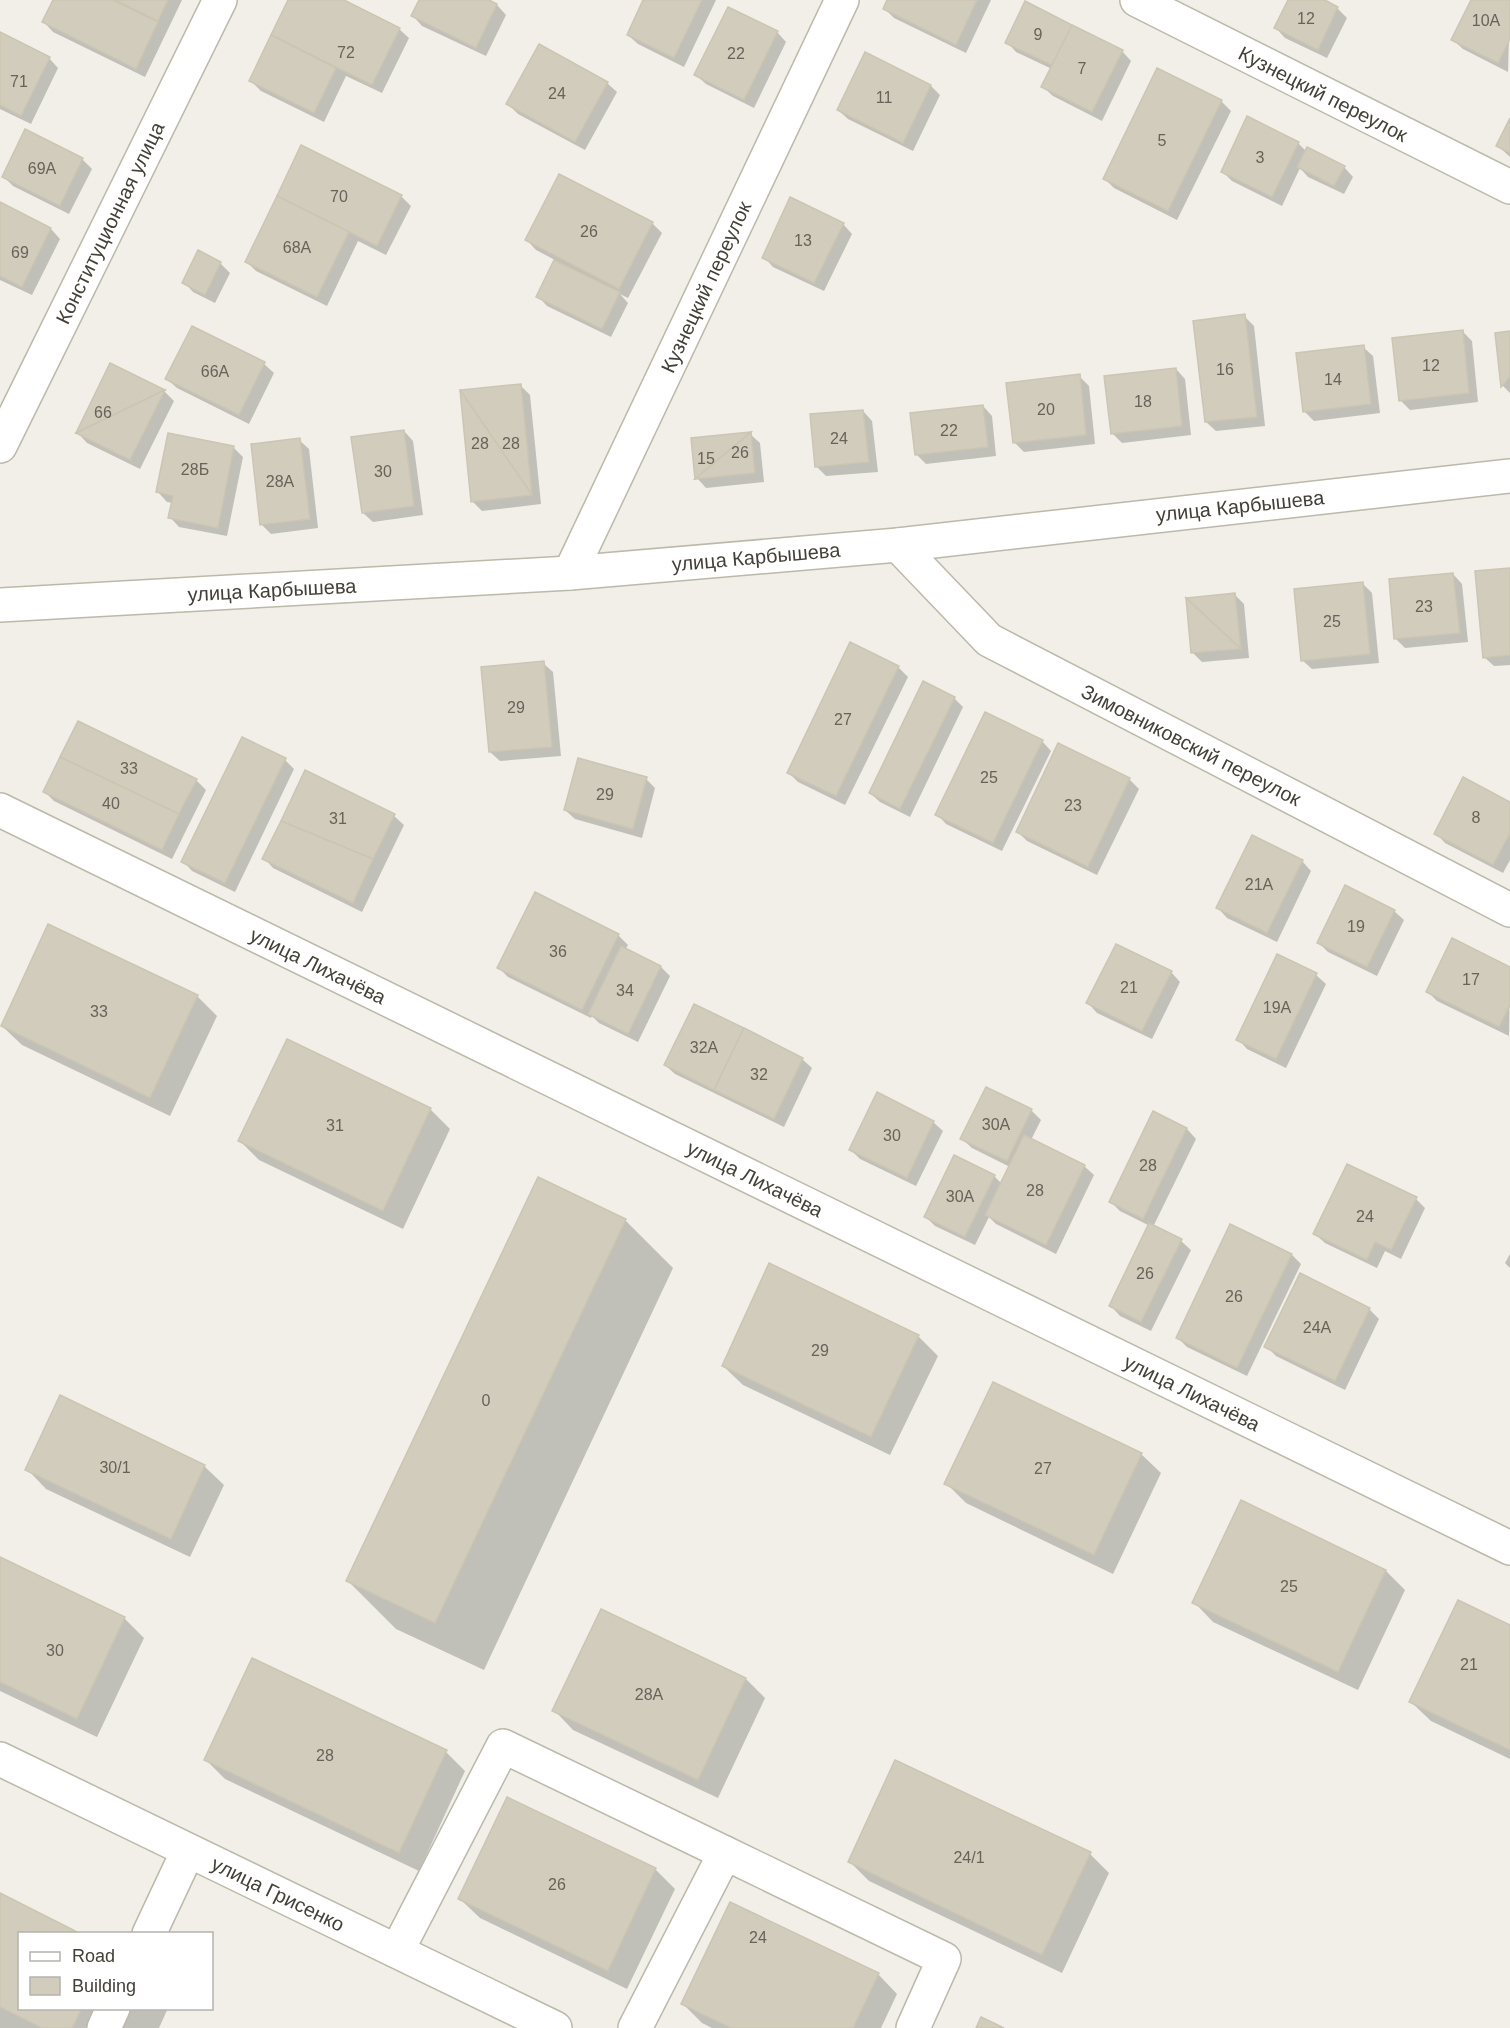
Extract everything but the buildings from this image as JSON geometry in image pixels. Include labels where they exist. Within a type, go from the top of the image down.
[{"type":"street","name":"Конституционная улица","points":[[0,446],[220,0]]},
{"type":"street","name":"Кузнецкий переулок","points":[[570,573],[842,0]]},
{"type":"street","name":"Кузнецкий переулок","points":[[1137,0],[1510,187]]},
{"type":"street","name":"улица Карбышева","points":[[0,605],[570,573],[898,545],[1510,476]]},
{"type":"street","name":"Зимовниковский переулок","points":[[898,545],[989,640],[1510,910]]},
{"type":"street","name":"улица Лихачёва","points":[[0,810],[1510,1548]]},
{"type":"street","points":[[397,1951],[503,1746],[944,1959],[913,2028]]},
{"type":"street","name":"улица Грисенко","points":[[0,1760],[555,2028]]},
{"type":"street","points":[[150,1932],[188,1851]]},
{"type":"street","points":[[635,2028],[725,1853]]},
{"type":"street","points":[[104,2028],[112,2010]]}]
